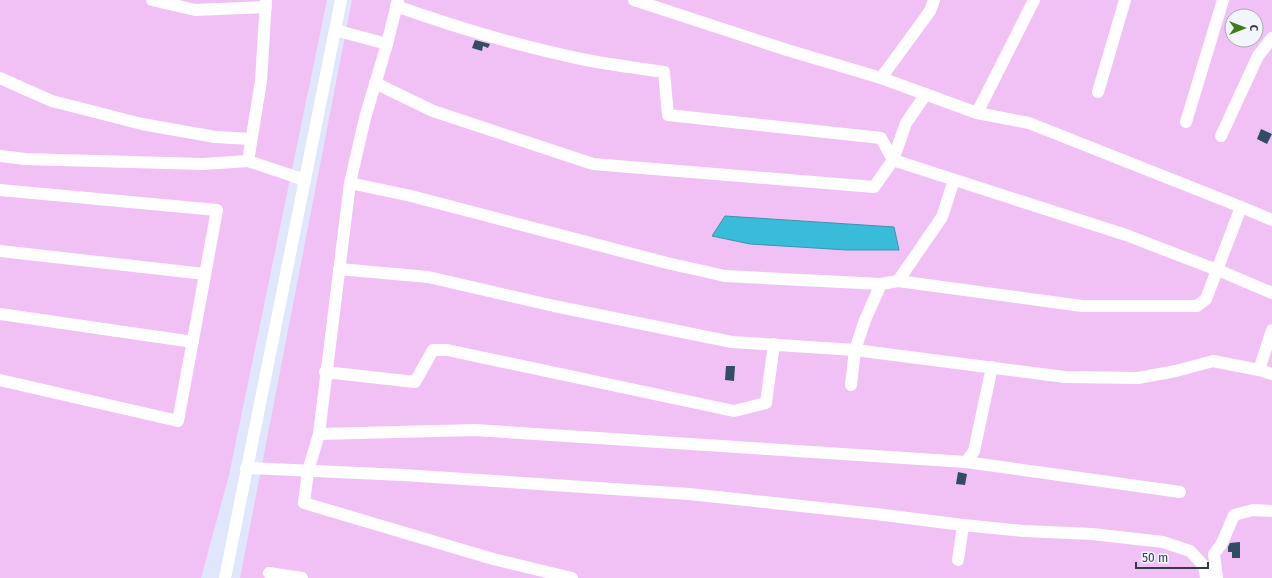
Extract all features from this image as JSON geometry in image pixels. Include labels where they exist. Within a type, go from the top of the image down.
[{"type":"street","points":[[152,0],[195,10],[266,4],[260,81],[248,161]]},
{"type":"street","points":[[225,578],[340,0]]},
{"type":"street","points":[[634,0],[787,50],[881,78],[977,113],[1029,123],[1272,220]]},
{"type":"street","points":[[881,78],[930,11],[934,0]]},
{"type":"street","points":[[977,113],[1034,0]]},
{"type":"street","points":[[1098,92],[1125,0]]},
{"type":"street","points":[[1186,122],[1223,0]]},
{"type":"street","points":[[572,578],[493,559],[304,503],[308,471],[319,434],[325,372],[350,183],[365,118],[387,44],[397,3],[441,22],[542,50],[588,60],[664,72],[668,115],[881,138],[893,160],[1126,235],[1272,293]]},
{"type":"street","points":[[335,30],[387,44]]},
{"type":"street","points":[[1221,136],[1258,56],[1272,38]]},
{"type":"street","points":[[0,78],[52,101],[142,124],[215,137],[251,139]]},
{"type":"street","points":[[375,83],[433,112],[593,164],[874,187],[893,160],[906,123],[926,94]]},
{"type":"street","points":[[0,156],[26,159],[203,164],[248,161],[305,180]]},
{"type":"street","points":[[898,281],[942,217],[954,180]]},
{"type":"street","points":[[350,183],[411,196],[659,261],[725,276],[881,284],[898,281],[1082,306],[1197,306],[1206,299],[1241,207]]},
{"type":"street","points":[[0,190],[217,210],[178,421],[0,380]]},
{"type":"street","points":[[0,251],[205,274]]},
{"type":"street","points":[[339,269],[428,277],[546,304],[732,342],[855,350],[1065,377],[1138,378],[1176,371],[1213,361],[1272,374]]},
{"type":"street","points":[[851,385],[855,350],[881,284]]},
{"type":"street","points":[[0,314],[193,342]]},
{"type":"street","points":[[1259,370],[1272,330]]},
{"type":"street","points":[[325,372],[415,382],[433,350],[448,350],[734,411],[766,403],[774,344]]},
{"type":"street","points":[[966,462],[974,451],[992,367]]},
{"type":"street","points":[[319,434],[475,430],[966,462],[1180,492]]},
{"type":"street","points":[[246,468],[403,475],[689,494],[963,525],[1024,531],[1092,534],[1164,542],[1190,551],[1204,566],[1206,578]]},
{"type":"street","points":[[1217,578],[1214,554],[1222,543],[1234,515],[1253,510],[1272,511]]},
{"type":"street","points":[[958,560],[963,525]]},
{"type":"street","points":[[269,573],[302,578]]},
{"type":"shaded area","points":[[0,0],[327,0],[229,475],[201,578],[0,578]]},
{"type":"shaded area","points":[[352,0],[1272,0],[1272,578],[240,578]]},
{"type":"water","points":[[725,216],[894,227],[899,250],[847,250],[750,244],[712,236]]},
{"type":"building","points":[[475,40],[490,44],[488,48],[483,46],[482,51],[472,48]]},
{"type":"building","points":[[1261,129],[1272,134],[1267,144],[1257,139]]},
{"type":"building","points":[[726,366],[735,366],[734,381],[725,380]]},
{"type":"building","points":[[958,472],[967,474],[965,485],[956,484]]},
{"type":"building","points":[[1240,542],[1240,558],[1232,558],[1232,552],[1228,552],[1230,543]]}]
